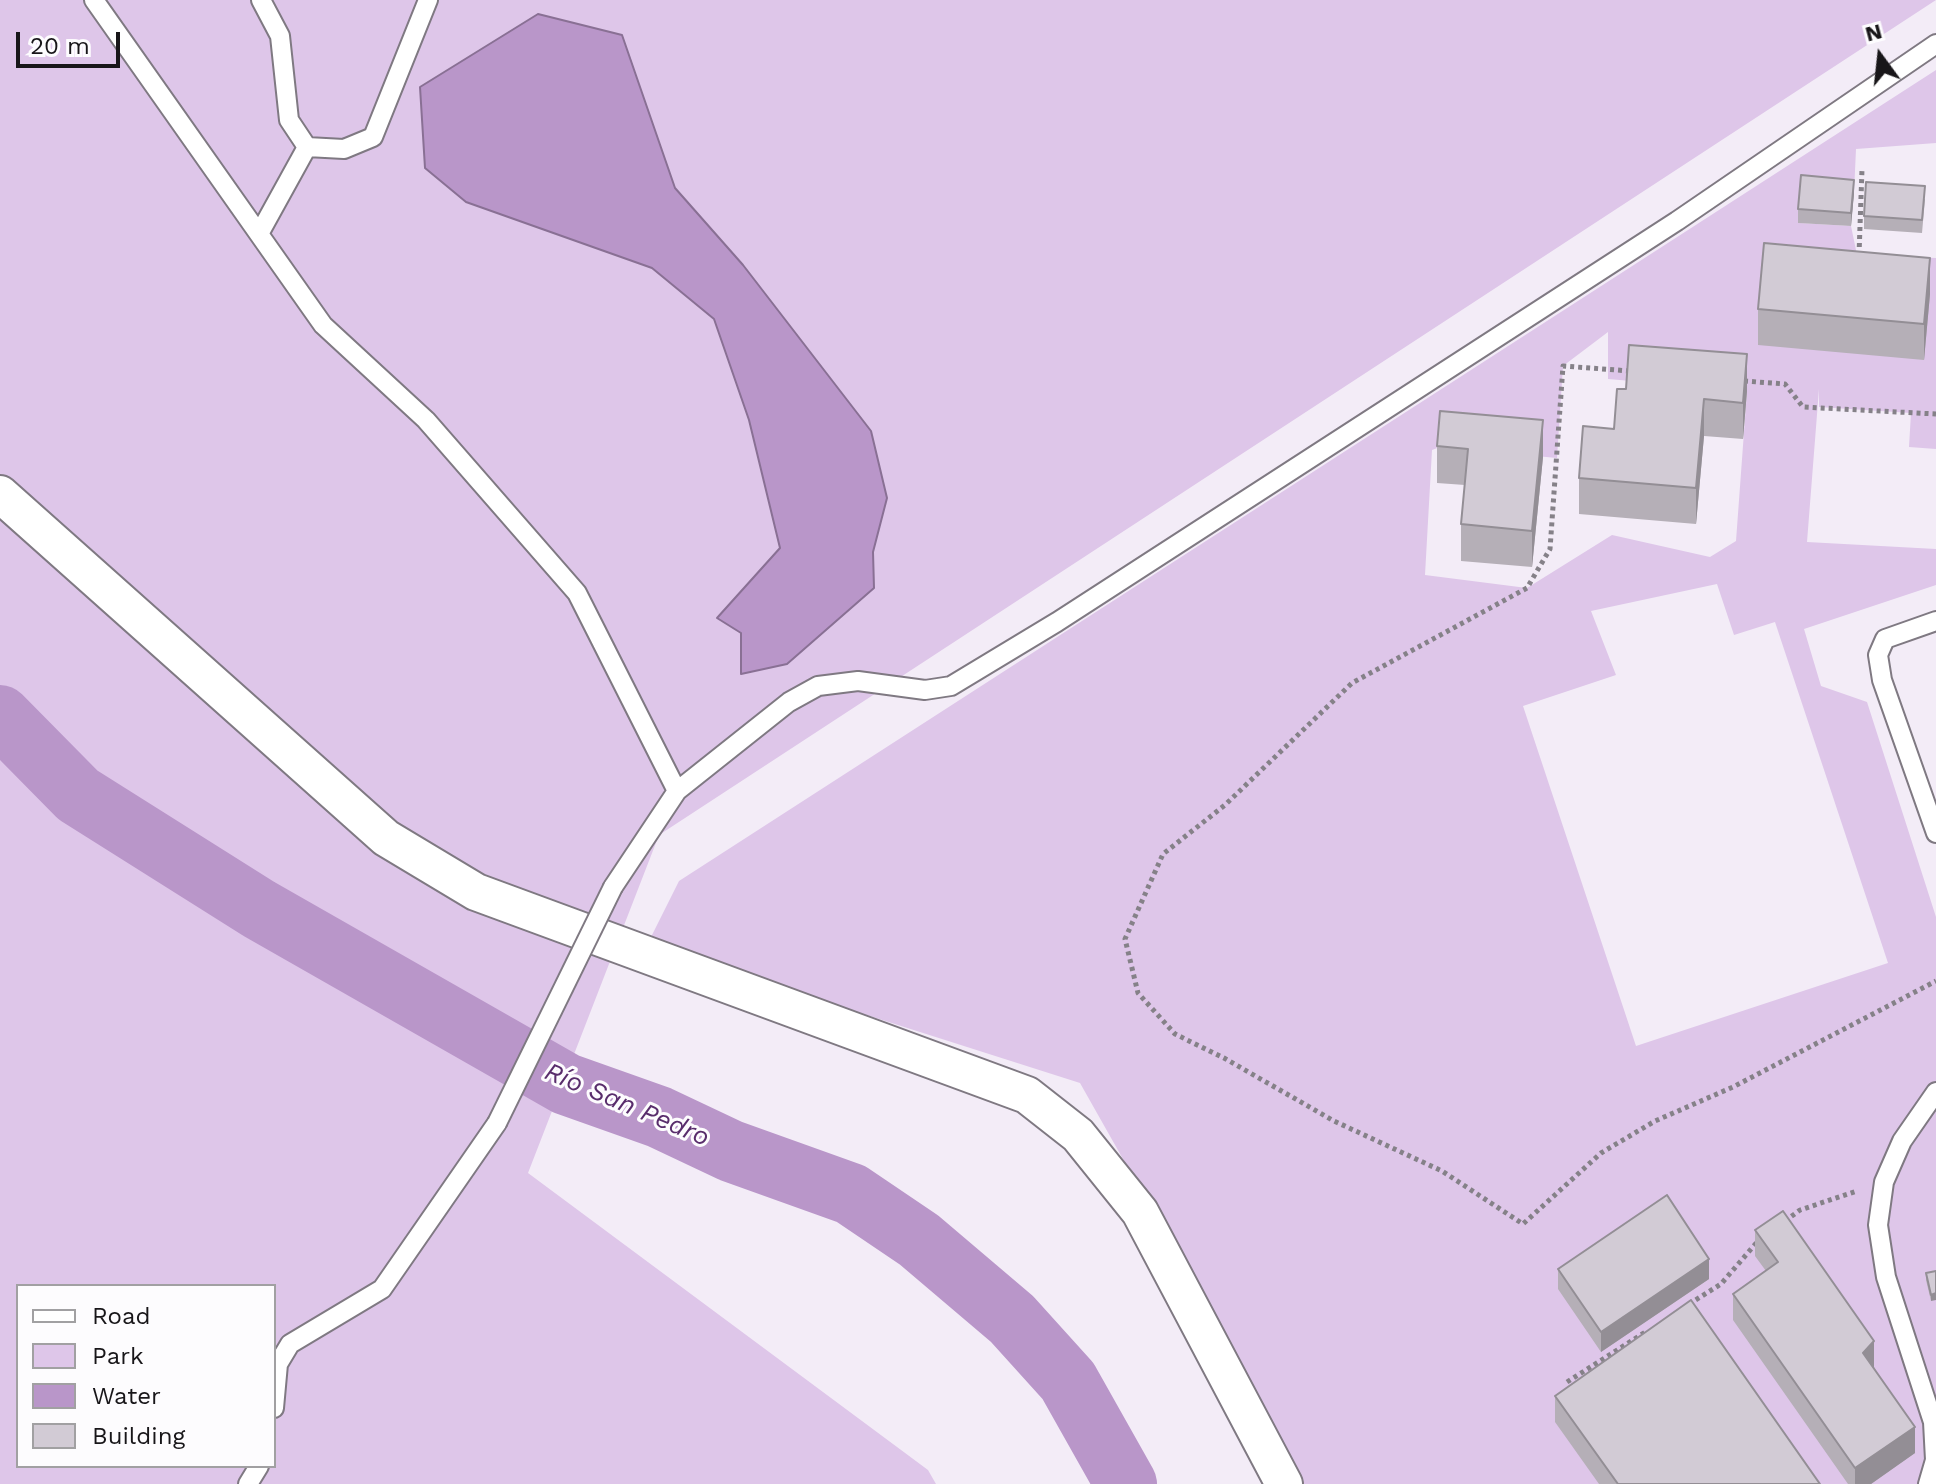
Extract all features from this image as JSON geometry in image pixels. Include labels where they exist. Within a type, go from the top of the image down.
[{"type":"street","points":[[0,494],[386,838],[476,892],[1027,1095],[1078,1135],[1140,1212],[1284,1484]]},
{"type":"lane","points":[[94,0],[323,325],[426,420],[577,593],[677,791]]},
{"type":"lane","points":[[261,0],[280,36],[289,120],[307,147]]},
{"type":"lane","points":[[307,147],[344,149],[373,137],[428,0]]},
{"type":"lane","points":[[276,1386],[278,1364],[290,1344],[382,1289],[497,1123],[613,887],[677,791],[789,702],[818,686],[858,681],[925,690],[951,686],[1057,622],[1677,221],[1936,44]]},
{"type":"lane","points":[[259,234],[307,147]]},
{"type":"lane","points":[[1936,621],[1885,639],[1878,655],[1882,680],[1936,833]]},
{"type":"lane","points":[[1928,1484],[1935,1460],[1933,1422],[1886,1277],[1878,1225],[1884,1182],[1902,1141],[1936,1092]]},
{"type":"path","points":[[1862,169],[1857,255],[1873,255]]},
{"type":"path","points":[[1642,372],[1563,366],[1550,549],[1527,588],[1352,683],[1225,805],[1163,854],[1125,939],[1138,993],[1175,1034],[1224,1058],[1334,1121],[1442,1171],[1523,1224],[1601,1153],[1655,1121],[1733,1087],[1936,981]]},
{"type":"path","points":[[1737,380],[1785,384],[1803,407],[1936,414]]},
{"type":"path","points":[[1775,1229],[1800,1210],[1863,1189]]},
{"type":"path","points":[[1682,1309],[1721,1284],[1749,1248],[1762,1238]]},
{"type":"path","points":[[1567,1382],[1657,1325]]},
{"type":"green space","points":[[0,0],[1936,0],[659,835],[528,1173],[928,1470],[936,1484],[0,1484]]},
{"type":"green space","points":[[1936,70],[1936,143],[1856,149],[1854,193],[1799,223],[1851,226],[1857,255],[1936,258],[1936,449],[1909,447],[1911,413],[1819,407],[1819,389],[1807,542],[1936,549],[1936,585],[1804,629],[1821,686],[1867,702],[1936,917],[1936,1484],[1301,1484],[1258,1398],[1080,1083],[647,945],[679,881]],"holes":[[[1608,332],[1608,379],[1747,391],[1736,541],[1710,557],[1612,535],[1527,588],[1425,575],[1432,450],[1440,447],[1557,458],[1563,366]],[[1717,584],[1734,635],[1775,622],[1888,963],[1636,1046],[1523,706],[1616,675],[1591,611]]]},
{"type":"water","points":[[538,14],[622,35],[675,188],[743,265],[871,431],[887,498],[873,552],[874,588],[787,664],[741,674],[741,633],[717,618],[780,548],[749,420],[714,319],[652,268],[466,202],[425,168],[420,87]]},
{"type":"building","points":[[1801,175],[1854,180],[1851,213],[1798,209]]},
{"type":"building","points":[[1866,182],[1925,186],[1922,220],[1864,216]]},
{"type":"building","points":[[1764,243],[1930,258],[1924,324],[1758,309]]},
{"type":"building","points":[[1629,345],[1747,354],[1743,403],[1704,399],[1696,488],[1579,478],[1583,426],[1614,429],[1617,389],[1626,389]]},
{"type":"building","points":[[1440,411],[1543,420],[1532,531],[1461,524],[1468,449],[1437,446]]},
{"type":"building","points":[[1667,1195],[1709,1259],[1601,1332],[1558,1269]]},
{"type":"building","points":[[1783,1211],[1874,1341],[1863,1353],[1915,1427],[1855,1468],[1733,1294],[1778,1262],[1755,1230]]},
{"type":"building","points":[[1936,1271],[1936,1293],[1931,1295],[1926,1273]]},
{"type":"building","points":[[1691,1300],[1820,1484],[1618,1484],[1555,1396]]},
{"type":"waterway","name":"Río San Pedro","points":[[0,716],[78,795],[259,909],[566,1084],[659,1117],[731,1151],[851,1194],[919,1240],[1012,1319],[1068,1381],[1126,1484]]}]
